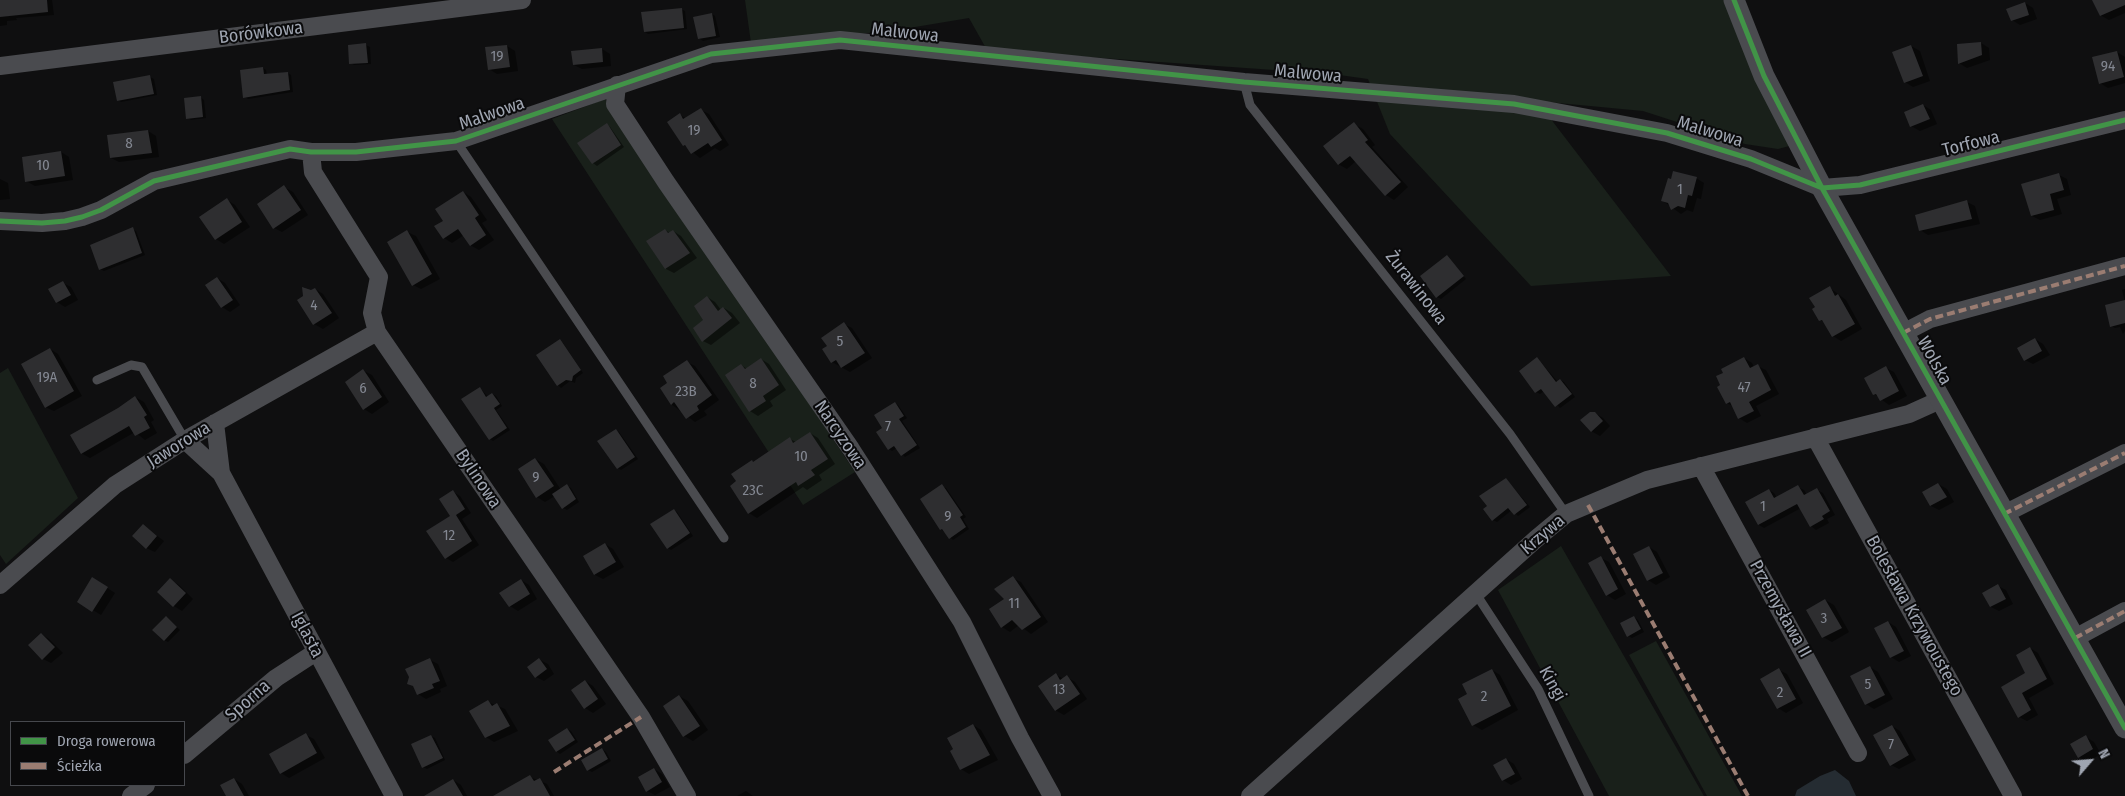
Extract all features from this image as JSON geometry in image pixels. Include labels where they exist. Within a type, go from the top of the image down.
[{"type":"street","name":"Borówkowa","points":[[0,66],[522,0]]},
{"type":"street","name":"Wolska","points":[[1734,0],[1764,76],[1822,188],[2125,728]]},
{"type":"street","name":"Malwowa","points":[[0,221],[42,223],[65,221],[101,210],[154,181],[290,149],[311,152],[356,152],[456,141],[711,54],[840,40],[1244,82],[1514,104],[1667,133],[1751,159],[1822,188]]},
{"type":"street","name":"Narcyzowa","points":[[617,85],[615,104],[666,182],[851,449],[962,622],[1020,738],[1052,796]]},
{"type":"street","name":"Torfowa","points":[[1822,188],[1860,184],[2125,120]]},
{"type":"street","name":"Bylinowa","points":[[311,152],[313,172],[379,276],[372,313],[377,332],[641,717],[687,796]]},
{"type":"street","points":[[1903,333],[1930,319],[2125,266]]},
{"type":"street","name":"Jaworowa","points":[[0,586],[115,485],[185,440],[377,332]]},
{"type":"street","name":"Krzywa","points":[[1250,796],[1566,514],[1647,480],[1909,414],[1940,400]]},
{"type":"street","name":"Iglasta","points":[[215,423],[221,473]]},
{"type":"street","name":"Bolesława Krzywoustego","points":[[1815,437],[2012,796]]},
{"type":"street","name":"Iglasta","points":[[185,440],[221,473],[394,796]]},
{"type":"street","points":[[2004,514],[2125,453]]},
{"type":"street","name":"Przemysława II","points":[[1701,466],[1858,753]]},
{"type":"street","points":[[2075,638],[2125,611]]},
{"type":"street","name":"Sporna","points":[[185,753],[276,678],[316,652]]},
{"type":"lane","name":"Żurawinowa","points":[[1244,82],[1250,106],[1510,434],[1566,514]]},
{"type":"lane","points":[[456,141],[724,538]]},
{"type":"lane","points":[[97,380],[131,365],[142,367],[185,440]]},
{"type":"lane","name":"Kingi","points":[[1476,594],[1538,689],[1589,796]]},
{"type":"shaded area","points":[[745,0],[1727,0],[1793,145],[1778,149],[1745,144],[1643,111],[1537,101],[1671,276],[1531,286],[1390,134],[1368,79],[1332,74],[987,50],[969,18],[891,31],[751,43]]},
{"type":"shaded area","points":[[605,99],[855,472],[803,505],[552,119]]},
{"type":"shaded area","points":[[8,368],[78,498],[6,564],[0,555],[0,373]]},
{"type":"shaded area","points":[[1561,546],[1704,796],[1609,796],[1498,590]]},
{"type":"shaded area","points":[[1656,641],[1742,796],[1707,796],[1629,655]]},
{"type":"shaded area","points":[[1835,770],[1849,781],[1856,796],[1795,796],[1797,790],[1820,776]]},
{"type":"building","points":[[0,0],[47,0],[48,12],[0,17]]},
{"type":"building","points":[[2092,0],[2125,0],[2125,5],[2100,16]]},
{"type":"building","points":[[2025,2],[2029,15],[2011,21],[2006,9]]},
{"type":"building","points":[[682,8],[684,28],[644,32],[641,12]]},
{"type":"building","points":[[712,13],[716,36],[698,39],[693,17]]},
{"type":"building","points":[[1981,42],[1982,55],[1958,64],[1957,44]]},
{"type":"building","points":[[366,43],[368,63],[349,64],[348,45]]},
{"type":"building","points":[[507,45],[510,67],[488,70],[485,47]]},
{"type":"building","points":[[1911,45],[1923,76],[1904,83],[1892,52]]},
{"type":"building","points":[[602,48],[603,62],[573,65],[571,51]]},
{"type":"building","points":[[2117,51],[2124,77],[2099,84],[2092,57]]},
{"type":"building","points":[[263,67],[264,74],[288,72],[290,90],[243,98],[240,70]]},
{"type":"building","points":[[150,75],[154,94],[117,101],[113,82]]},
{"type":"building","points":[[201,96],[203,117],[186,119],[184,98]]},
{"type":"building","points":[[1923,104],[1930,119],[1910,127],[1904,112]]},
{"type":"building","points":[[701,108],[722,140],[711,147],[708,143],[691,154],[685,145],[683,146],[667,122],[680,113],[683,119]]},
{"type":"building","points":[[1354,122],[1368,140],[1365,142],[1401,182],[1385,196],[1350,156],[1338,165],[1323,146]]},
{"type":"building","points":[[607,123],[621,145],[592,164],[577,143]]},
{"type":"building","points":[[148,130],[152,153],[110,158],[107,135]]},
{"type":"building","points":[[61,151],[65,176],[25,182],[22,157]]},
{"type":"building","points":[[1673,171],[1697,177],[1692,196],[1688,195],[1685,208],[1678,206],[1671,210],[1668,203],[1661,201],[1668,178],[1671,179]]},
{"type":"building","points":[[2059,173],[2064,190],[2050,194],[2054,210],[2031,216],[2021,184]]},
{"type":"building","points":[[284,185],[301,210],[273,229],[257,204]]},
{"type":"building","points":[[463,191],[479,215],[475,218],[486,235],[470,246],[458,229],[443,239],[434,226],[443,221],[435,209]]},
{"type":"building","points":[[227,198],[242,222],[215,240],[199,217]]},
{"type":"building","points":[[1967,200],[1972,219],[1919,231],[1915,215]]},
{"type":"building","points":[[133,227],[142,253],[99,270],[90,245]]},
{"type":"building","points":[[665,229],[668,233],[673,230],[690,253],[665,269],[646,241]]},
{"type":"building","points":[[407,230],[432,274],[412,286],[387,242]]},
{"type":"building","points":[[1447,255],[1464,276],[1436,298],[1420,276]]},
{"type":"building","points":[[217,277],[233,300],[221,308],[205,285]]},
{"type":"building","points":[[63,281],[71,295],[56,303],[48,289]]},
{"type":"building","points":[[1830,286],[1835,296],[1838,294],[1855,324],[1832,337],[1822,320],[1819,321],[1812,309],[1815,307],[1809,298]]},
{"type":"building","points":[[302,287],[311,290],[315,288],[332,313],[313,325],[297,300],[303,296]]},
{"type":"building","points":[[707,296],[718,311],[723,307],[732,318],[702,342],[693,328],[703,320],[694,306]]},
{"type":"building","points":[[2125,300],[2125,323],[2110,327],[2105,305]]},
{"type":"building","points":[[844,322],[865,353],[841,368],[836,360],[831,363],[822,349],[827,346],[821,338]]},
{"type":"building","points":[[2035,338],[2042,351],[2024,361],[2017,348]]},
{"type":"building","points":[[560,339],[581,370],[573,376],[572,381],[566,380],[557,386],[536,355]]},
{"type":"building","points":[[50,348],[74,391],[45,408],[21,364]]},
{"type":"building","points":[[1537,357],[1556,382],[1560,379],[1572,394],[1555,407],[1541,389],[1535,393],[1519,371]]},
{"type":"building","points":[[1744,357],[1750,368],[1758,364],[1771,390],[1749,402],[1754,411],[1738,419],[1730,402],[1726,404],[1717,387],[1720,385],[1716,376],[1723,373],[1721,369]]},
{"type":"building","points":[[761,358],[779,385],[763,396],[766,401],[749,412],[725,375],[741,364],[745,369]]},
{"type":"building","points":[[687,360],[712,395],[697,406],[699,410],[686,419],[674,402],[671,405],[660,388],[667,383],[663,376]]},
{"type":"building","points":[[1886,366],[1899,391],[1880,401],[1876,394],[1873,395],[1864,378]]},
{"type":"building","points":[[363,369],[382,397],[363,410],[345,382]]},
{"type":"building","points":[[480,387],[486,397],[492,393],[500,404],[494,408],[507,428],[489,440],[461,399]]},
{"type":"building","points":[[135,396],[147,415],[144,417],[150,428],[135,436],[129,426],[81,454],[70,435],[118,408]]},
{"type":"building","points":[[895,402],[904,416],[899,419],[917,445],[901,456],[894,446],[888,450],[876,432],[882,428],[874,415]]},
{"type":"building","points":[[1590,412],[1595,412],[1603,421],[1591,432],[1580,420]]},
{"type":"building","points":[[616,429],[635,457],[617,469],[597,441]]},
{"type":"building","points":[[810,432],[828,459],[811,470],[815,475],[798,486],[796,482],[748,514],[730,486],[736,481],[731,474],[752,460],[753,462],[790,437],[793,443]]},
{"type":"building","points":[[535,458],[554,486],[536,498],[518,469]]},
{"type":"building","points":[[1506,478],[1527,505],[1514,515],[1508,508],[1492,521],[1483,509],[1487,506],[1479,496]]},
{"type":"building","points":[[1938,483],[1947,497],[1930,506],[1922,492]]},
{"type":"building","points":[[567,484],[576,499],[562,509],[552,494]]},
{"type":"building","points":[[942,484],[963,515],[960,517],[966,527],[949,539],[942,529],[940,530],[920,499]]},
{"type":"building","points":[[1798,485],[1804,495],[1817,488],[1830,511],[1822,516],[1824,519],[1810,527],[1797,504],[1758,525],[1745,502],[1769,489],[1774,498]]},
{"type":"building","points":[[453,490],[465,509],[456,515],[472,541],[445,559],[426,531],[450,516],[439,499]]},
{"type":"building","points":[[674,509],[690,533],[667,549],[650,524]]},
{"type":"building","points":[[143,524],[157,536],[146,549],[132,536]]},
{"type":"building","points":[[605,543],[616,562],[594,575],[583,556]]},
{"type":"building","points":[[1649,546],[1663,573],[1647,581],[1633,554]]},
{"type":"building","points":[[1601,556],[1618,589],[1606,596],[1588,563]]},
{"type":"building","points":[[1013,576],[1041,617],[1022,630],[1012,620],[1001,628],[989,609],[1004,599],[994,589]]},
{"type":"building","points":[[92,577],[108,587],[92,612],[77,602]]},
{"type":"building","points":[[170,578],[186,593],[173,607],[157,592]]},
{"type":"building","points":[[521,579],[530,594],[509,607],[499,593]]},
{"type":"building","points":[[1998,584],[2006,599],[1990,607],[1982,593]]},
{"type":"building","points":[[1825,599],[1842,628],[1822,638],[1806,610]]},
{"type":"building","points":[[166,616],[177,627],[164,641],[152,630]]},
{"type":"building","points":[[1634,616],[1641,629],[1627,637],[1620,623]]},
{"type":"building","points":[[1888,621],[1904,651],[1890,658],[1874,628]]},
{"type":"building","points":[[41,633],[55,647],[42,660],[28,645]]},
{"type":"building","points":[[2030,647],[2047,679],[2022,693],[2031,710],[2018,718],[2001,687],[2025,673],[2016,655]]},
{"type":"building","points":[[430,658],[440,681],[432,684],[434,688],[417,695],[413,686],[407,684],[409,677],[405,669]]},
{"type":"building","points":[[539,658],[547,669],[535,678],[527,667]]},
{"type":"building","points":[[1870,666],[1885,695],[1865,705],[1850,676]]},
{"type":"building","points":[[1779,668],[1796,699],[1777,709],[1760,679]]},
{"type":"building","points":[[1492,669],[1511,706],[1472,726],[1458,699],[1467,694],[1462,684]]},
{"type":"building","points":[[1056,673],[1060,680],[1067,675],[1080,694],[1055,711],[1038,686]]},
{"type":"building","points":[[585,680],[598,699],[584,709],[571,690]]},
{"type":"building","points":[[679,695],[700,726],[683,737],[663,706]]},
{"type":"building","points":[[488,700],[492,706],[497,703],[510,726],[485,738],[469,711]]},
{"type":"building","points":[[973,724],[990,755],[960,770],[950,751],[953,749],[947,738]]},
{"type":"building","points":[[1892,725],[1909,755],[1890,766],[1873,735]]},
{"type":"building","points":[[567,728],[575,740],[556,752],[548,740]]},
{"type":"building","points":[[306,733],[317,753],[280,774],[269,754]]},
{"type":"building","points":[[431,735],[443,758],[422,768],[411,744]]},
{"type":"building","points":[[2086,735],[2093,749],[2078,758],[2070,744]]},
{"type":"building","points":[[602,748],[608,759],[587,771],[581,760]]},
{"type":"building","points":[[1506,758],[1515,774],[1502,781],[1493,765]]},
{"type":"building","points":[[654,768],[662,782],[646,792],[638,777]]},
{"type":"building","points":[[530,775],[534,781],[540,778],[550,796],[493,796]]},
{"type":"building","points":[[234,778],[244,796],[226,796],[220,785]]},
{"type":"building","points":[[453,779],[463,796],[424,796]]},
{"type":"marked path","points":[[1903,333],[1930,319],[2125,266]]},
{"type":"marked path","points":[[2004,514],[2125,453]]},
{"type":"marked path","points":[[1588,505],[1748,796]]},
{"type":"marked path","points":[[2075,638],[2125,611]]},
{"type":"marked path","points":[[554,772],[641,717]]},
{"type":"cycle path","points":[[1734,0],[1764,76],[1822,188],[2125,728]]},
{"type":"cycle path","points":[[0,221],[42,223],[82,217],[101,210],[154,181],[290,149],[311,152],[356,152],[456,141],[711,54],[840,40],[1244,82],[1514,104],[1667,133],[1751,159],[1822,188],[1860,185],[2125,120]]}]
